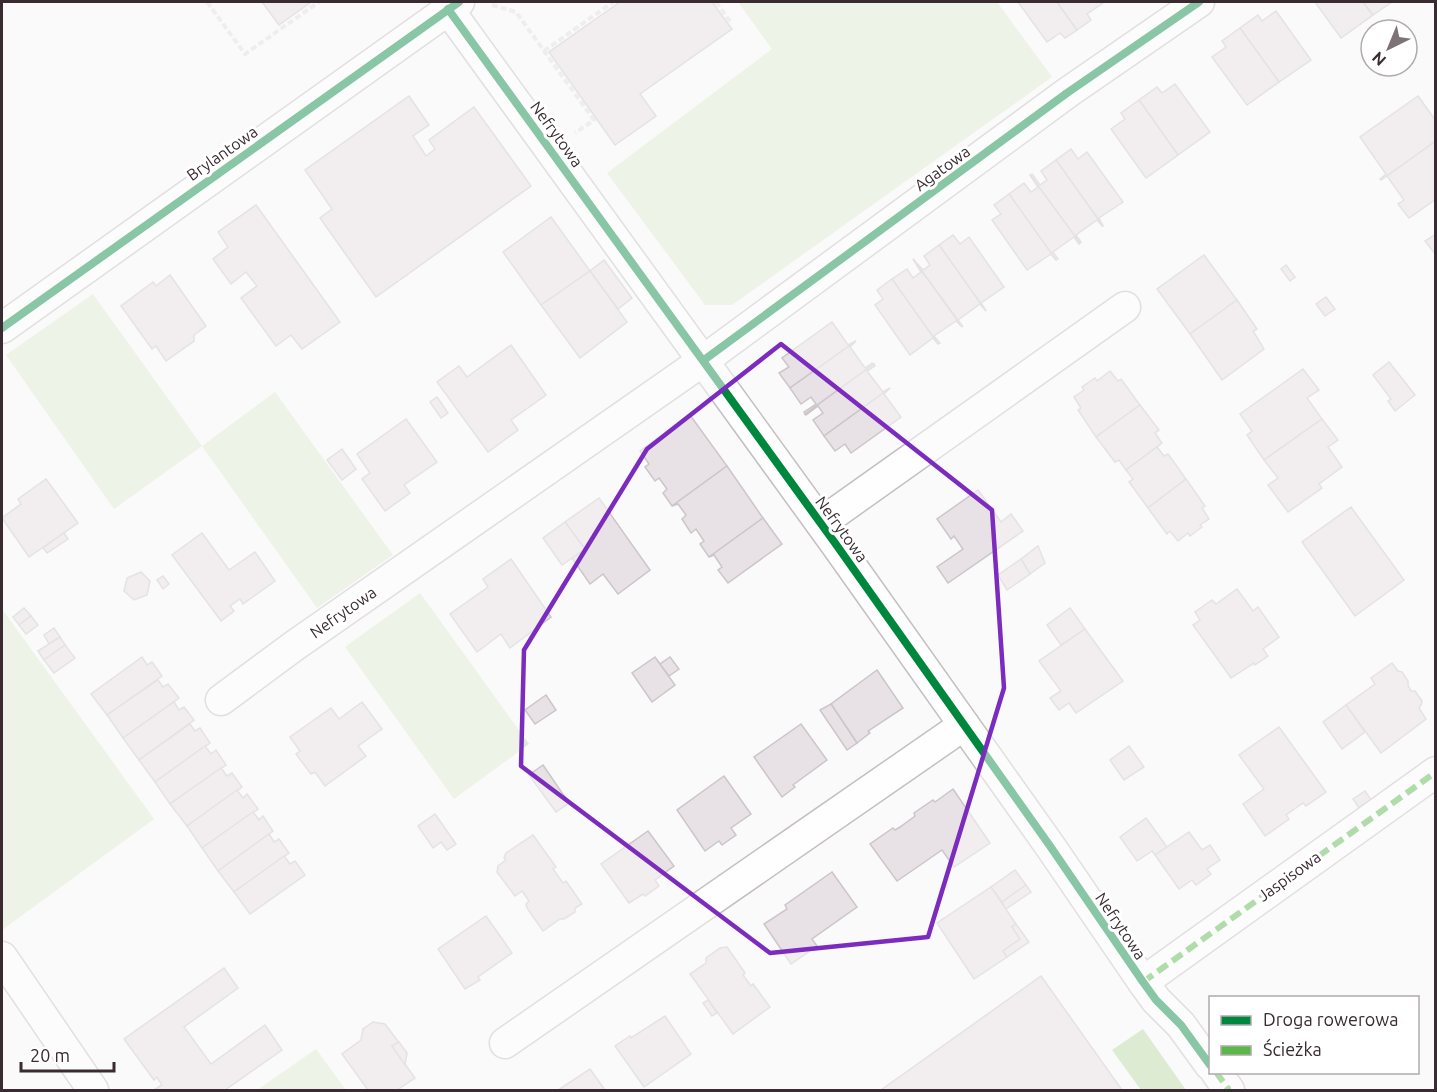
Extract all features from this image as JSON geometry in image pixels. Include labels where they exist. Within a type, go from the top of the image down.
[{"type":"street","name":"Agatowa","points":[[704,360],[1067,93],[1199,2]]},
{"type":"street","name":"Nefrytowa","points":[[453,5],[1050,846],[1143,982],[1156,1000],[1181,1025],[1209,1064]]},
{"type":"street","name":"Brylantowa","points":[[2,328],[453,5]]},
{"type":"street","points":[[821,523],[1125,307]]},
{"type":"street","name":"Nefrytowa","points":[[221,700],[294,646],[704,360]]},
{"type":"street","points":[[505,1043],[964,725]]},
{"type":"street","name":"Jaspisowa","points":[[1143,982],[1436,772]]},
{"type":"street","points":[[2,957],[93,1090]]},
{"type":"street","points":[[1217,1074],[1229,1090]]},
{"type":"path","points":[[207,2],[244,54],[319,2]]},
{"type":"path","points":[[544,51],[613,2]]},
{"type":"path","points":[[717,2],[732,24]]},
{"type":"path","points":[[492,4],[516,12],[594,120],[567,138]]},
{"type":"highlighted area","points":[[781,344],[992,510],[1004,688],[928,937],[770,953],[521,766],[524,650],[647,449]]},
{"type":"shaded area","points":[[738,2],[997,2],[1052,77],[732,305],[705,305],[607,173],[772,49]]},
{"type":"shaded area","points":[[93,294],[202,446],[114,509],[6,355]]},
{"type":"shaded area","points":[[275,392],[393,555],[317,608],[202,446]]},
{"type":"shaded area","points":[[420,593],[529,744],[454,799],[345,647]]},
{"type":"shaded area","points":[[2,609],[154,819],[2,930]]},
{"type":"shaded area","points":[[1143,1029],[1186,1090],[1141,1090],[1112,1050]]},
{"type":"shaded area","points":[[316,1049],[346,1090],[257,1090]]},
{"type":"building","points":[[262,2],[311,2],[279,25]]},
{"type":"building","points":[[620,2],[712,2],[732,29],[640,94],[656,116],[615,145],[549,52]]},
{"type":"building","points":[[1018,2],[1057,2],[1077,30],[1065,38],[1060,33],[1047,42]]},
{"type":"building","points":[[1057,2],[1103,3],[1087,14],[1091,20],[1077,30]]},
{"type":"building","points":[[1315,2],[1363,2],[1373,15],[1369,18],[1359,18],[1359,25],[1341,38]]},
{"type":"building","points":[[1363,2],[1392,2],[1373,15]]},
{"type":"building","points":[[1276,11],[1311,60],[1279,82],[1240,28],[1258,15],[1262,21]]},
{"type":"building","points":[[1240,28],[1279,82],[1247,105],[1212,57],[1226,47],[1222,41]]},
{"type":"building","points":[[1175,84],[1210,132],[1178,155],[1139,100],[1157,87],[1162,93]]},
{"type":"building","points":[[409,96],[429,125],[413,136],[426,156],[435,149],[429,140],[474,107],[531,186],[376,297],[320,218],[332,209],[305,170]]},
{"type":"building","points":[[1418,96],[1436,121],[1436,141],[1381,180],[1386,174],[1360,137]]},
{"type":"building","points":[[1139,100],[1178,155],[1146,178],[1111,129],[1125,119],[1121,113]]},
{"type":"building","points":[[1436,141],[1436,199],[1409,218],[1398,204],[1404,200],[1387,176]]},
{"type":"building","points":[[1071,149],[1078,159],[1087,152],[1123,202],[1099,218],[1103,226],[1056,160]]},
{"type":"building","points":[[1056,160],[1103,226],[1097,220],[1076,235],[1080,243],[1030,175],[1032,174],[1040,185],[1047,180],[1041,171]]},
{"type":"building","points":[[1030,175],[1080,243],[1074,237],[1053,252],[1058,259],[1056,260],[1009,194],[1024,183],[1031,192],[1038,187]]},
{"type":"building","points":[[1009,194],[1056,260],[1051,254],[1027,270],[992,220],[1001,214],[994,205]]},
{"type":"building","points":[[256,205],[340,322],[302,349],[291,335],[276,346],[241,298],[257,286],[246,272],[231,284],[213,259],[228,247],[218,232]]},
{"type":"building","points":[[551,217],[590,271],[541,305],[503,252]]},
{"type":"building","points":[[1436,234],[1436,255],[1425,241]]},
{"type":"building","points":[[953,235],[960,244],[969,237],[1004,287],[981,303],[986,311],[939,245]]},
{"type":"building","points":[[939,245],[986,311],[980,304],[958,320],[963,327],[913,259],[923,270],[930,265],[924,256]]},
{"type":"building","points":[[1204,255],[1237,300],[1190,334],[1157,289]]},
{"type":"building","points":[[913,259],[962,327],[956,321],[934,336],[940,343],[938,344],[892,279],[907,269],[913,278],[921,272]]},
{"type":"building","points":[[604,260],[632,298],[618,309],[590,271]]},
{"type":"building","points":[[1286,265],[1295,277],[1290,281],[1281,269]]},
{"type":"building","points":[[590,271],[627,322],[580,358],[541,305]]},
{"type":"building","points":[[170,275],[206,326],[194,335],[194,341],[166,361],[156,346],[152,349],[121,306],[153,282],[156,286]]},
{"type":"building","points":[[892,279],[938,344],[933,338],[910,355],[875,305],[883,299],[877,290]]},
{"type":"building","points":[[1326,297],[1335,309],[1325,316],[1316,304]]},
{"type":"building","points":[[1237,300],[1257,329],[1253,331],[1264,349],[1222,380],[1190,334]]},
{"type":"building","points":[[832,322],[848,345],[856,341],[790,388],[779,373],[789,367],[782,358]]},
{"type":"building","points":[[856,341],[850,347],[865,368],[874,364],[805,414],[804,412],[816,404],[811,397],[801,404],[790,388]]},
{"type":"building","points":[[511,345],[546,395],[511,420],[518,430],[488,452],[437,382],[459,366],[467,377]]},
{"type":"building","points":[[1389,362],[1415,395],[1395,411],[1388,401],[1391,399],[1373,375]]},
{"type":"building","points":[[874,364],[875,366],[867,371],[883,392],[890,388],[824,436],[813,420],[823,413],[818,406],[805,414]]},
{"type":"building","points":[[1303,369],[1319,390],[1307,398],[1322,419],[1264,460],[1247,435],[1252,431],[1240,414]]},
{"type":"building","points":[[1110,371],[1118,381],[1121,379],[1140,405],[1096,437],[1078,410],[1081,408],[1074,397],[1084,390],[1082,387],[1095,378],[1097,381]]},
{"type":"building","points":[[890,388],[884,394],[901,417],[851,453],[845,444],[835,451],[824,436]]},
{"type":"building","points":[[437,397],[448,413],[441,418],[430,402]]},
{"type":"building","points":[[1140,405],[1159,430],[1155,433],[1162,443],[1126,470],[1119,460],[1115,462],[1096,437]]},
{"type":"building","points":[[690,415],[727,466],[672,506],[663,493],[667,489],[659,478],[655,481],[645,467],[649,464],[640,451]]},
{"type":"building","points":[[406,419],[437,462],[404,485],[410,493],[385,511],[362,479],[370,473],[357,454]]},
{"type":"building","points":[[1322,419],[1338,440],[1328,447],[1342,467],[1319,484],[1322,488],[1288,512],[1268,485],[1278,478],[1264,460]]},
{"type":"building","points":[[1157,447],[1164,456],[1168,454],[1186,479],[1148,508],[1129,482],[1133,479],[1126,470]]},
{"type":"building","points":[[342,449],[356,469],[342,480],[327,460]]},
{"type":"building","points":[[727,466],[763,518],[709,557],[700,544],[704,541],[696,529],[691,533],[682,519],[686,515],[678,504],[672,506]]},
{"type":"building","points":[[46,479],[78,523],[29,557],[2,518],[21,504],[18,499]]},
{"type":"building","points":[[1186,479],[1205,506],[1202,508],[1209,519],[1190,536],[1188,533],[1178,541],[1170,531],[1167,534],[1148,508]]},
{"type":"building","points":[[978,490],[1001,522],[1011,514],[1023,531],[948,583],[937,567],[963,549],[954,536],[951,539],[937,519]]},
{"type":"building","points":[[599,498],[650,570],[618,594],[603,574],[590,584],[572,558],[585,549],[565,522]]},
{"type":"building","points":[[1351,507],[1404,580],[1355,616],[1302,542]]},
{"type":"building","points":[[763,518],[782,544],[728,583],[718,570],[722,567],[714,555],[709,557]]},
{"type":"building","points":[[565,522],[585,549],[562,565],[543,538]]},
{"type":"building","points":[[64,533],[68,539],[47,553],[43,548]]},
{"type":"building","points":[[202,533],[229,570],[255,552],[275,581],[243,604],[240,599],[230,606],[234,611],[221,621],[172,555]]},
{"type":"building","points":[[1038,546],[1045,563],[1030,574],[1021,559]]},
{"type":"building","points":[[511,559],[551,617],[510,648],[501,634],[477,652],[450,614],[488,587],[483,579]]},
{"type":"building","points":[[1021,559],[1030,574],[1007,590],[998,575]]},
{"type":"building","points":[[141,572],[150,581],[147,595],[134,600],[124,591],[127,578]]},
{"type":"building","points":[[163,576],[169,584],[163,589],[157,580]]},
{"type":"building","points":[[1237,589],[1253,611],[1258,607],[1279,637],[1263,649],[1268,656],[1231,678],[1193,625],[1200,620],[1195,612],[1212,600],[1216,604]]},
{"type":"building","points":[[24,608],[31,616],[19,625],[13,617]]},
{"type":"building","points":[[1070,608],[1085,629],[1061,645],[1047,625]]},
{"type":"building","points":[[31,616],[38,625],[26,634],[19,625]]},
{"type":"building","points":[[54,628],[60,637],[49,644],[44,635]]},
{"type":"building","points":[[1085,629],[1123,681],[1076,713],[1069,703],[1059,710],[1050,698],[1061,691],[1039,661]]},
{"type":"building","points":[[60,637],[65,645],[44,660],[38,651]]},
{"type":"building","points":[[65,645],[75,658],[54,673],[44,660]]},
{"type":"building","points":[[142,657],[147,665],[152,662],[162,676],[107,715],[91,694]]},
{"type":"building","points":[[655,657],[675,685],[652,702],[632,673]]},
{"type":"building","points":[[670,657],[679,669],[669,676],[660,664]]},
{"type":"building","points":[[1392,663],[1398,671],[1402,672],[1411,691],[1415,691],[1422,701],[1419,708],[1426,719],[1381,753],[1346,705],[1375,684],[1371,678]]},
{"type":"building","points":[[877,670],[903,708],[868,731],[870,733],[857,743],[831,704]]},
{"type":"building","points":[[158,680],[163,687],[168,684],[179,698],[123,738],[107,715]]},
{"type":"building","points":[[546,695],[556,710],[535,724],[525,710]]},
{"type":"building","points":[[174,702],[179,710],[184,707],[194,720],[139,760],[123,738]]},
{"type":"building","points":[[362,702],[382,729],[358,746],[366,756],[325,786],[315,772],[311,774],[296,754],[300,751],[290,737],[331,708],[339,719]]},
{"type":"building","points":[[831,704],[857,743],[847,750],[820,710]]},
{"type":"building","points":[[1346,705],[1365,732],[1342,749],[1323,722]]},
{"type":"building","points":[[190,724],[195,731],[200,728],[210,743],[155,782],[139,760]]},
{"type":"building","points":[[801,724],[827,760],[793,785],[795,787],[782,797],[754,757]]},
{"type":"building","points":[[1279,727],[1326,792],[1306,806],[1303,803],[1286,815],[1289,819],[1265,836],[1243,804],[1264,789],[1239,755]]},
{"type":"building","points":[[205,746],[211,754],[216,750],[226,765],[170,804],[155,782]]},
{"type":"building","points":[[1129,746],[1144,767],[1124,780],[1110,760]]},
{"type":"building","points":[[543,765],[569,803],[556,812],[529,775]]},
{"type":"building","points":[[221,768],[227,776],[232,773],[242,787],[187,826],[170,804]]},
{"type":"building","points":[[724,776],[751,814],[731,828],[736,835],[722,845],[719,841],[705,851],[677,810]]},
{"type":"building","points":[[953,789],[990,843],[954,867],[942,850],[897,881],[870,844],[893,828],[895,830],[900,827],[915,816],[914,813]]},
{"type":"building","points":[[237,790],[243,798],[247,794],[258,809],[202,848],[187,826]]},
{"type":"building","points":[[1365,791],[1373,803],[1367,807],[1364,804],[1359,808],[1353,799]]},
{"type":"building","points":[[253,812],[259,820],[263,816],[273,831],[218,871],[202,848]]},
{"type":"building","points":[[435,814],[456,844],[447,850],[441,842],[433,848],[418,826]]},
{"type":"building","points":[[1146,818],[1167,847],[1155,855],[1152,851],[1137,861],[1120,837]]},
{"type":"building","points":[[648,831],[674,866],[655,880],[659,886],[629,903],[601,864]]},
{"type":"building","points":[[1189,832],[1202,850],[1210,845],[1220,860],[1207,869],[1211,874],[1196,885],[1192,880],[1179,889],[1155,855]]},
{"type":"building","points":[[269,834],[274,842],[279,839],[289,853],[234,892],[218,871]]},
{"type":"building","points":[[533,835],[556,867],[553,869],[563,883],[566,881],[582,904],[575,908],[575,912],[543,931],[527,908],[526,904],[529,901],[522,891],[515,896],[497,872],[498,866],[506,860],[504,858],[506,853]]},
{"type":"building","points":[[284,856],[290,864],[295,861],[305,875],[250,914],[234,892]]},
{"type":"building","points":[[1015,870],[1026,885],[1002,902],[991,887]]},
{"type":"building","points":[[832,872],[857,907],[812,939],[817,946],[791,964],[764,924],[787,909],[785,905]]},
{"type":"building","points":[[1026,885],[1031,892],[1006,909],[1002,902]]},
{"type":"building","points":[[991,887],[1016,924],[1012,927],[1020,939],[1003,951],[1007,957],[974,979],[937,923]]},
{"type":"building","points":[[486,916],[512,953],[478,977],[480,980],[465,989],[438,949]]},
{"type":"building","points":[[1016,924],[1029,942],[1007,957],[1003,951],[1020,939],[1012,927]]},
{"type":"building","points":[[727,947],[745,973],[743,975],[751,986],[753,984],[770,1007],[733,1034],[690,974],[706,963],[706,958],[720,948]]},
{"type":"building","points":[[224,968],[238,988],[184,1027],[211,1064],[265,1025],[282,1050],[225,1090],[154,1090],[162,1085],[157,1077],[154,1080],[124,1039]]},
{"type":"building","points":[[1041,976],[1122,1090],[881,1090]]},
{"type":"building","points":[[708,1000],[717,1013],[712,1016],[703,1003]]},
{"type":"building","points":[[665,1016],[691,1054],[644,1087],[615,1046]]},
{"type":"building","points":[[373,1022],[385,1024],[399,1042],[392,1046],[415,1078],[397,1090],[368,1090],[342,1054],[361,1040],[363,1029]]},
{"type":"building","points":[[399,1042],[407,1053],[405,1065],[392,1046]]},
{"type":"building","points":[[590,1069],[605,1090],[558,1090]]},
{"type":"marked path","points":[[1143,982],[1436,772]]},
{"type":"marked path","points":[[1217,1074],[1229,1090]]},
{"type":"cycle path","points":[[2,328],[459,2]]},
{"type":"cycle path","points":[[704,360],[1067,93],[1199,2]]},
{"type":"cycle path","points":[[448,9],[835,543],[1050,846],[1143,982],[1156,1000],[1181,1025],[1209,1064]]}]
